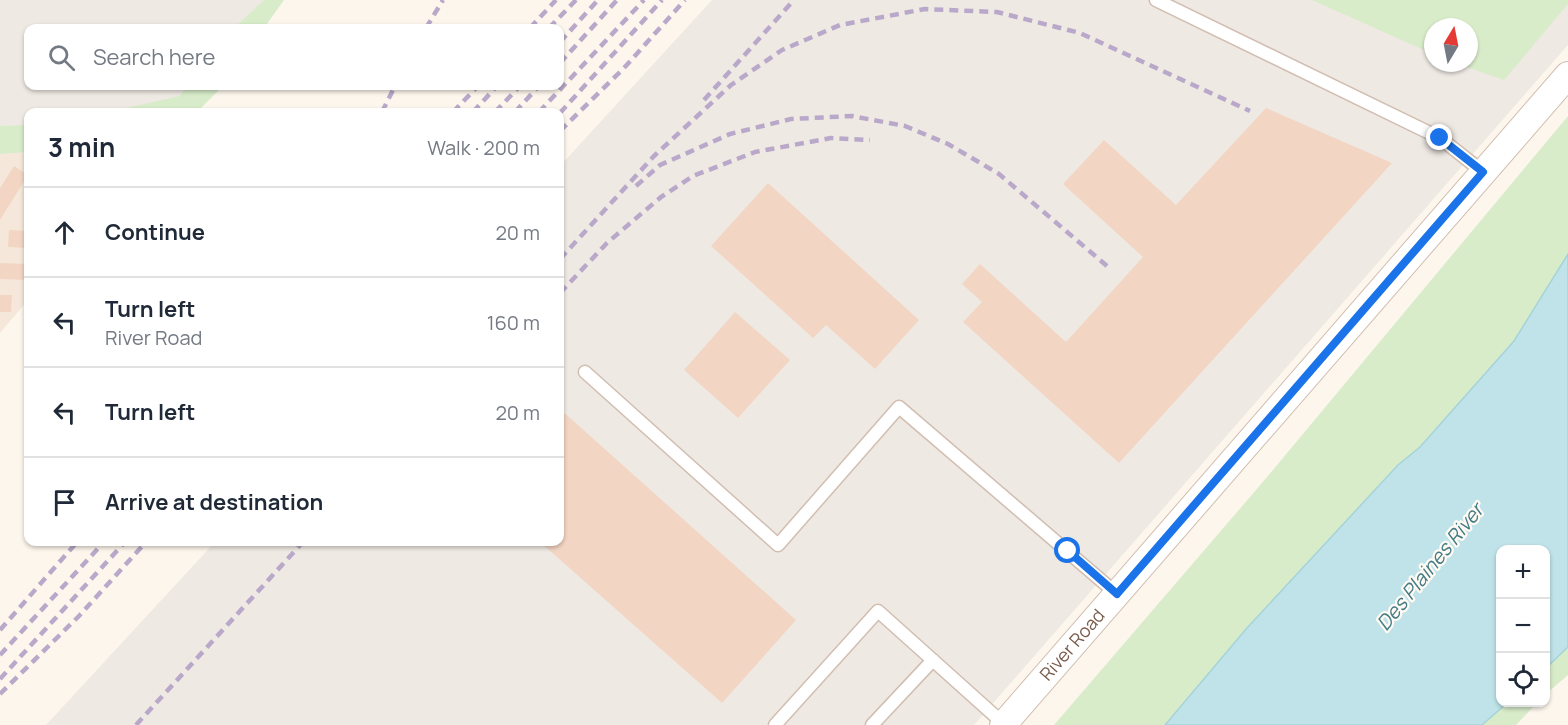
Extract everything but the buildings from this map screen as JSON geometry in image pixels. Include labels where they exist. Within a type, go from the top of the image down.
[{"type":"street","name":"River Road","points":[[1004,725],[1568,75]]},
{"type":"lane","points":[[1156,0],[1440,138],[1483,172]]},
{"type":"lane","points":[[585,372],[778,545],[899,407],[1117,594]]},
{"type":"lane","points":[[775,725],[878,611],[1004,725]]},
{"type":"lane","points":[[872,725],[933,660]]},
{"type":"shaded area","points":[[0,0],[268,0],[250,24],[24,24],[24,90],[203,90],[190,108],[24,108],[24,152],[0,154]]},
{"type":"shaded area","points":[[712,0],[1568,0],[1568,45],[974,725],[46,725],[211,546],[564,546],[564,162]]},
{"type":"shaded area","points":[[24,152],[24,305],[0,333],[0,154]]},
{"type":"green space","points":[[264,0],[284,0],[267,24],[238,24]]},
{"type":"green space","points":[[1312,0],[1568,0],[1568,4],[1504,80],[1478,71],[1478,18],[1424,18],[1424,50]]},
{"type":"green space","points":[[184,90],[219,90],[201,108],[126,108],[180,96]]},
{"type":"green space","points":[[1568,116],[1568,254],[1514,341],[1420,447],[1398,465],[1247,628],[1165,725],[1054,725],[1262,483]]},
{"type":"green space","points":[[24,125],[24,152],[0,154],[0,126]]},
{"type":"green space","points":[[1568,647],[1568,675],[1550,691],[1550,664]]},
{"type":"green space","points":[[1502,707],[1533,707],[1516,725],[1482,725]]},
{"type":"water","name":"Des Plaines River","points":[[1568,254],[1568,647],[1550,664],[1550,545],[1496,545],[1496,707],[1502,707],[1482,725],[1165,725],[1247,628],[1398,465],[1420,447],[1514,341]]},
{"type":"railway","points":[[428,24],[443,0]]},
{"type":"railway","points":[[534,24],[556,0]]},
{"type":"railway","points":[[553,24],[576,0]]},
{"type":"railway","points":[[564,38],[598,0]]},
{"type":"railway","points":[[564,59],[617,0]]},
{"type":"railway","points":[[564,85],[644,0]]},
{"type":"railway","points":[[564,109],[662,0]]},
{"type":"railway","points":[[564,127],[624,68],[685,0]]},
{"type":"railway","points":[[704,100],[794,0]]},
{"type":"railway","points":[[564,255],[654,156],[731,85],[782,50],[840,25],[925,9],[997,12],[1080,33],[1250,111]]},
{"type":"railway","points":[[384,108],[393,90]]},
{"type":"railway","points":[[457,108],[474,90]]},
{"type":"railway","points":[[477,108],[493,90]]},
{"type":"railway","points":[[499,108],[516,90]]},
{"type":"railway","points":[[519,108],[535,90]]},
{"type":"railway","points":[[543,108],[560,90]]},
{"type":"railway","points":[[636,186],[660,165],[730,134],[791,119],[852,116],[905,126],[948,144],[999,174],[1107,266]]},
{"type":"railway","points":[[564,289],[607,243],[661,197],[693,176],[755,152],[831,138],[870,140]]},
{"type":"railway","points":[[0,630],[74,546]]},
{"type":"railway","points":[[0,655],[100,546]]},
{"type":"railway","points":[[0,679],[121,546]]},
{"type":"railway","points":[[0,694],[79,616],[142,546]]},
{"type":"railway","points":[[136,725],[299,546]]},
{"type":"route","points":[[1068,551],[1117,594],[1483,172],[1440,138]]}]
